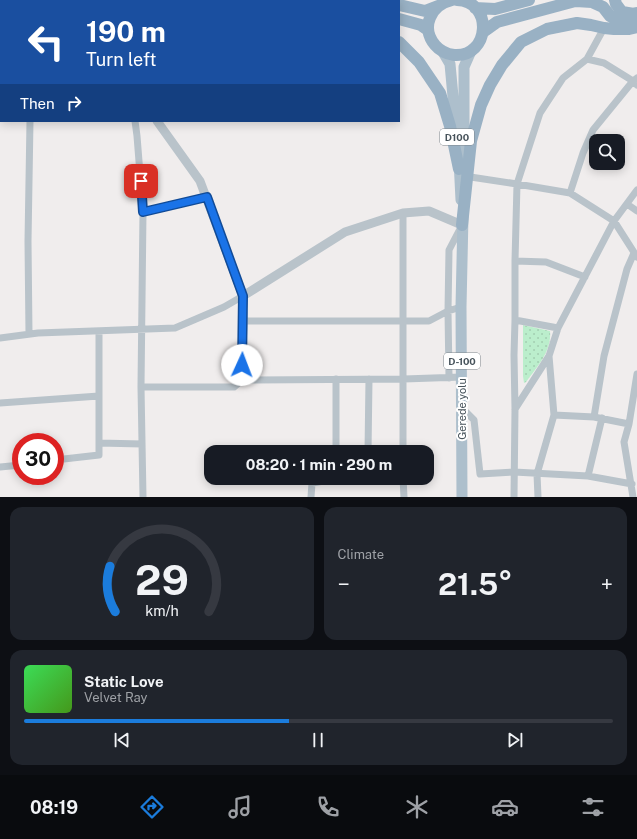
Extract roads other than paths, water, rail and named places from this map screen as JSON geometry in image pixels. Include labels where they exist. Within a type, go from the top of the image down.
[{"type":"highway","points":[[400,5],[425,11],[452,0]]},
{"type":"highway","points":[[457,0],[469,3],[475,8],[483,23],[483,32]]},
{"type":"highway","points":[[475,8],[495,9],[529,0]]},
{"type":"highway","points":[[577,0],[592,2],[603,7],[610,16],[637,26]]},
{"type":"highway","name":"D100","points":[[470,51],[481,39],[483,32],[498,22],[577,0]]},
{"type":"highway","points":[[615,0],[622,12],[637,13]]},
{"type":"highway","points":[[400,19],[421,25],[428,30],[432,13],[438,6]]},
{"type":"highway","points":[[462,225],[463,175],[481,105],[490,85],[502,65],[521,42],[547,29],[577,23],[614,29],[628,29],[637,26]]},
{"type":"highway","name":"D100","points":[[428,30],[433,42],[443,52]]},
{"type":"highway","points":[[400,43],[419,62],[440,93],[463,175]]},
{"type":"highway","points":[[443,52],[457,55],[470,51]]},
{"type":"main road","name":"D100","points":[[463,175],[464,67],[470,51]]},
{"type":"main road","name":"D100","points":[[443,52],[450,64],[463,175]]},
{"type":"main road","name":"Gerede yolu","points":[[462,225],[462,497]]},
{"type":"street","points":[[514,497],[514,355],[517,184],[540,113],[563,78],[587,59],[604,28]]},
{"type":"street","points":[[570,193],[583,153],[593,130],[636,81],[604,63],[587,59]]},
{"type":"street","points":[[29,334],[28,241],[30,122]]},
{"type":"street","points":[[135,122],[143,212],[141,330],[142,497]]},
{"type":"street","points":[[158,122],[200,181],[243,296],[244,321],[242,380]]},
{"type":"street","points":[[463,175],[570,193],[614,221],[636,255],[627,269],[604,356],[594,417]]},
{"type":"street","points":[[515,409],[549,356],[558,328],[614,221],[637,190]]},
{"type":"street","points":[[143,212],[207,197]]},
{"type":"street","points":[[627,204],[637,211]]},
{"type":"street","points":[[0,338],[29,334],[175,328],[224,307],[344,232],[403,213],[429,211],[462,225],[449,250],[449,378]]},
{"type":"street","points":[[403,213],[403,445]]},
{"type":"street","points":[[515,261],[546,262],[585,277]]},
{"type":"street","points":[[244,321],[429,321],[448,311],[461,307]]},
{"type":"street","points":[[515,320],[558,328]]},
{"type":"street","points":[[64,459],[99,455],[99,331]]},
{"type":"street","points":[[538,497],[537,474],[554,415],[549,356]]},
{"type":"street","points":[[633,497],[624,442],[629,424],[637,374]]},
{"type":"street","points":[[141,387],[234,387],[242,380],[462,377]]},
{"type":"street","points":[[336,379],[336,445]]},
{"type":"street","points":[[368,445],[369,379]]},
{"type":"street","points":[[0,403],[99,396]]},
{"type":"street","points":[[462,408],[474,420],[480,474],[514,472],[588,476],[632,484]]},
{"type":"street","points":[[554,415],[594,417],[629,424]]},
{"type":"street","points":[[588,476],[602,418]]},
{"type":"street","points":[[99,444],[142,444]]},
{"type":"street","points":[[0,467],[12,466]]},
{"type":"street","points":[[311,497],[312,485]]},
{"type":"street","points":[[403,485],[404,497]]}]
